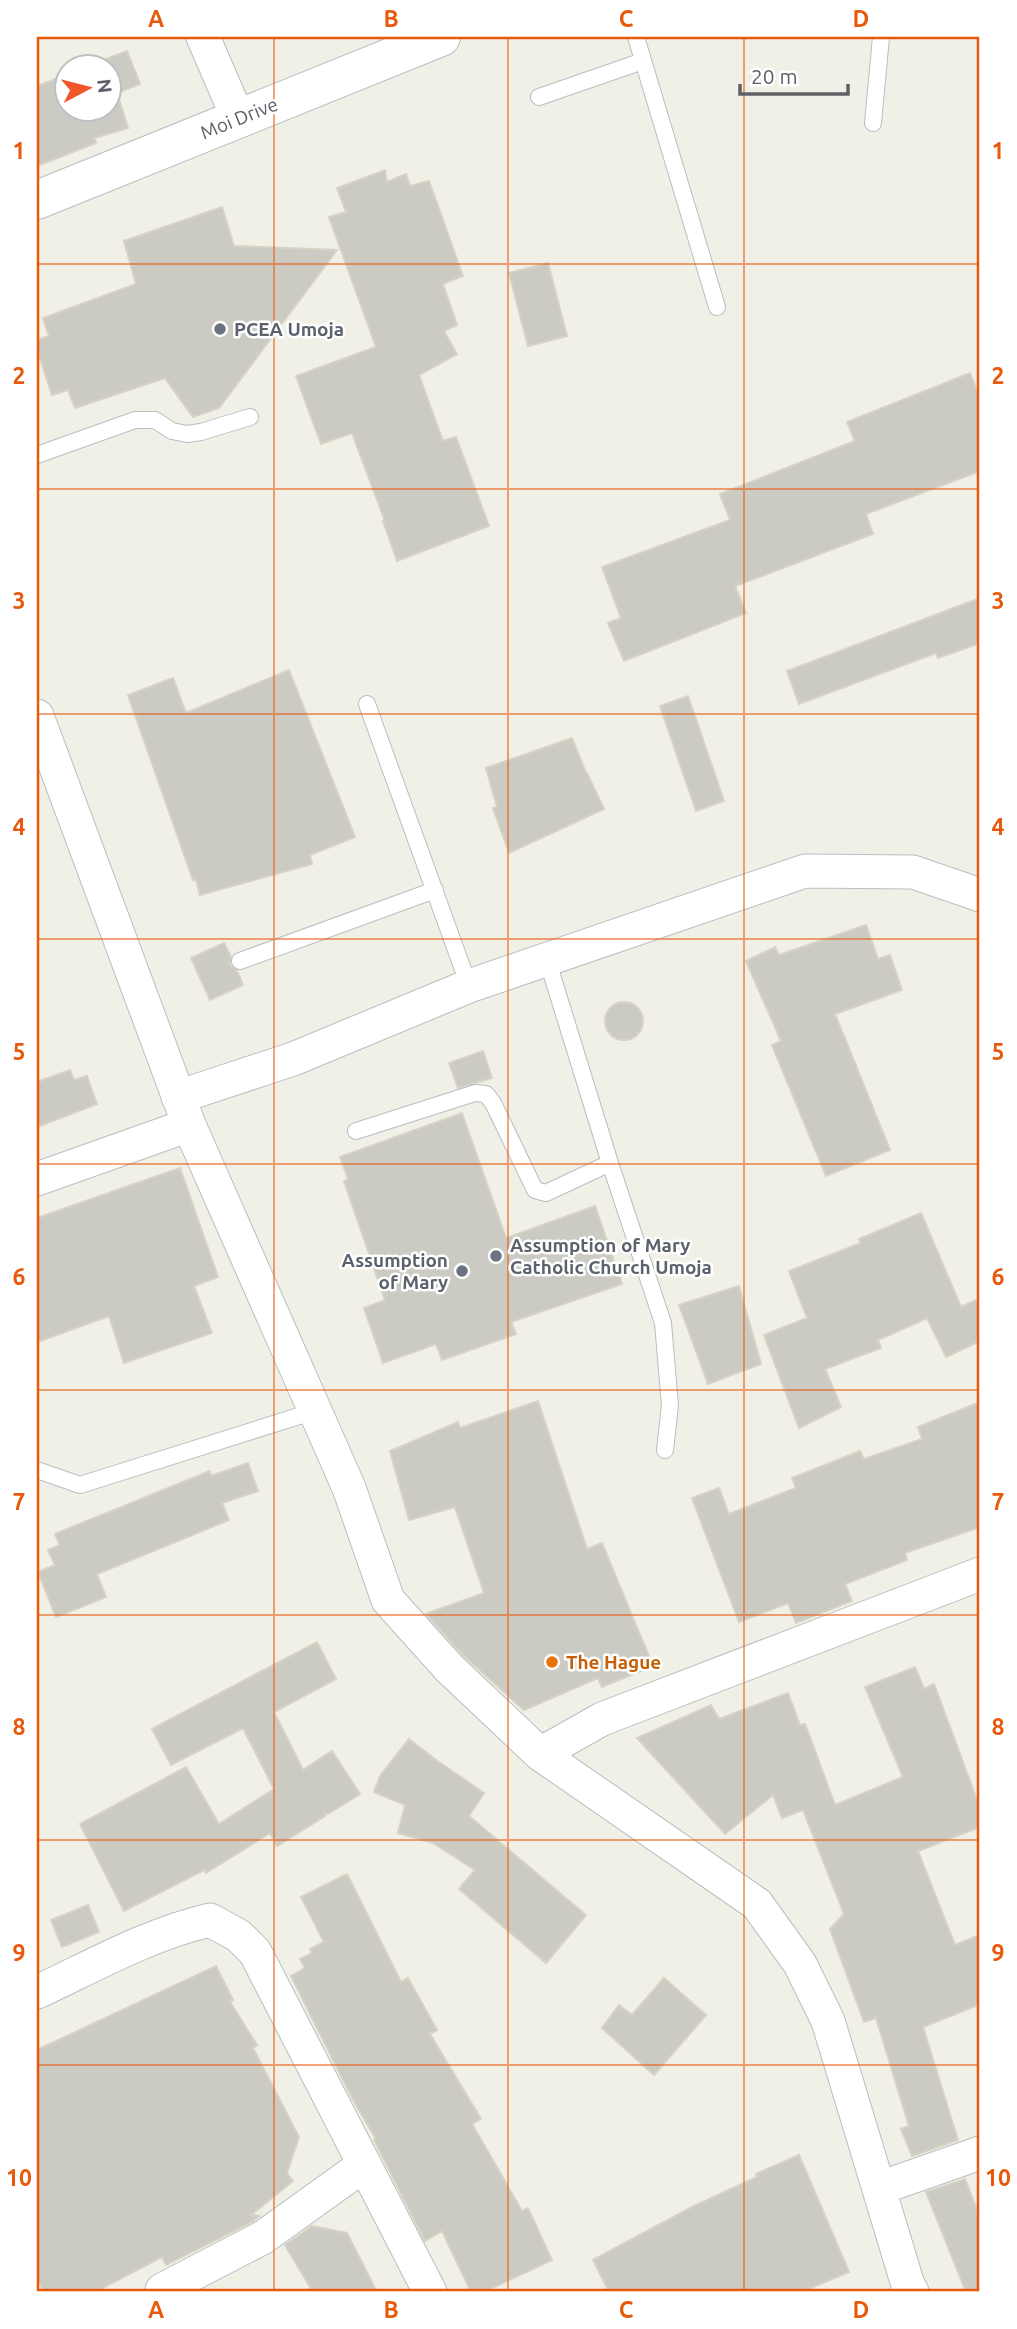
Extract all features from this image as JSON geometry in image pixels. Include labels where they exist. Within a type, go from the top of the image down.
[{"type":"street","points":[[203,37],[238,118]]},
{"type":"street","name":"Moi Drive","points":[[37,200],[441,37]]},
{"type":"street","points":[[37,716],[184,1111],[349,1488],[388,1600],[449,1668],[540,1754],[757,1904],[800,1964],[828,2021],[880,2188],[902,2290]]},
{"type":"street","points":[[37,1179],[293,1059],[469,986],[805,871],[913,872],[980,895]]},
{"type":"street","points":[[540,1754],[602,1718],[980,1574]]},
{"type":"street","points":[[37,1992],[166,1933],[210,1920],[239,1936],[255,1952],[430,2292]]},
{"type":"street","points":[[880,2188],[980,2153]]},
{"type":"street","points":[[162,2290],[262,2238],[365,2165]]},
{"type":"lane","points":[[636,37],[717,307]]},
{"type":"lane","points":[[873,123],[881,37]]},
{"type":"lane","points":[[539,97],[643,61]]},
{"type":"lane","points":[[37,455],[135,420],[155,421],[172,431],[187,434],[250,417]]},
{"type":"lane","points":[[367,704],[469,986]]},
{"type":"lane","points":[[240,961],[435,890]]},
{"type":"lane","points":[[547,959],[663,1323],[670,1405],[665,1450]]},
{"type":"lane","points":[[356,1131],[475,1093],[486,1094],[493,1103],[535,1190],[546,1192],[610,1163]]},
{"type":"lane","points":[[37,1470],[80,1485],[315,1410]]},
{"type":"building","points":[[127,51],[140,84],[122,91],[122,53]]},
{"type":"building","points":[[52,80],[52,122],[122,122],[122,109],[128,128],[94,138],[96,143],[37,166],[37,86]]},
{"type":"building","points":[[385,170],[387,182],[406,174],[410,186],[429,181],[463,276],[443,284],[457,325],[444,331],[457,354],[419,375],[443,441],[456,437],[489,526],[397,561],[352,433],[321,444],[296,376],[376,347],[329,217],[346,212],[337,188]]},
{"type":"building","points":[[222,207],[234,246],[337,250],[219,408],[193,417],[165,378],[75,408],[68,390],[52,395],[37,349],[37,340],[49,336],[43,318],[136,284],[124,241]]},
{"type":"building","points":[[548,263],[567,336],[528,346],[509,273]]},
{"type":"building","points":[[970,373],[980,398],[980,471],[866,514],[873,534],[735,586],[746,613],[624,661],[608,623],[621,618],[602,567],[730,520],[720,494],[855,441],[847,422]]},
{"type":"building","points":[[980,598],[980,643],[938,658],[936,653],[799,704],[787,671]]},
{"type":"building","points":[[289,670],[355,837],[310,855],[312,864],[200,895],[128,695],[173,678],[186,713]]},
{"type":"building","points":[[688,696],[724,801],[696,811],[660,706]]},
{"type":"building","points":[[572,738],[604,809],[509,853],[493,808],[497,807],[486,768]]},
{"type":"building","points":[[866,925],[878,959],[890,955],[902,990],[835,1014],[890,1150],[826,1176],[772,1045],[781,1041],[746,961],[775,947],[779,955]]},
{"type":"building","points":[[224,943],[231,957],[230,965],[237,971],[243,985],[210,1000],[191,958]]},
{"type":"building","points":[[624,1002],[637,1008],[643,1021],[637,1034],[624,1040],[611,1034],[605,1021],[611,1008]]},
{"type":"building","points":[[483,1051],[492,1078],[458,1088],[449,1063]]},
{"type":"building","points":[[70,1070],[74,1080],[87,1076],[97,1104],[37,1127],[37,1082]]},
{"type":"building","name":"Assumption of Mary Catholic Church Umoja","points":[[462,1113],[506,1238],[595,1206],[622,1284],[511,1322],[516,1334],[442,1360],[436,1344],[383,1363],[364,1308],[385,1300],[344,1181],[348,1179],[340,1157]]},
{"type":"building","points":[[180,1168],[218,1277],[194,1286],[212,1333],[124,1363],[109,1316],[37,1342],[37,1218]]},
{"type":"building","points":[[921,1213],[961,1307],[980,1298],[980,1341],[946,1357],[927,1318],[878,1340],[881,1348],[825,1369],[841,1407],[799,1428],[764,1335],[807,1318],[789,1271],[861,1243],[859,1239]]},
{"type":"building","points":[[739,1286],[761,1364],[708,1384],[679,1305]]},
{"type":"building","points":[[538,1401],[587,1549],[602,1543],[653,1666],[602,1687],[598,1678],[524,1710],[463,1655],[426,1614],[484,1593],[455,1507],[409,1520],[390,1451],[458,1422],[460,1428]]},
{"type":"building","points":[[980,1402],[980,1527],[905,1553],[907,1560],[845,1584],[852,1601],[796,1623],[788,1603],[739,1622],[692,1498],[719,1488],[729,1514],[796,1488],[792,1478],[860,1451],[864,1459],[922,1439],[918,1427]]},
{"type":"building","points":[[248,1463],[258,1491],[222,1503],[229,1520],[97,1574],[106,1597],[56,1617],[38,1572],[55,1565],[48,1550],[60,1545],[55,1534],[210,1471],[211,1476]]},
{"type":"building","points":[[317,1642],[336,1679],[274,1712],[303,1770],[332,1751],[360,1794],[328,1814],[324,1813],[325,1816],[277,1846],[270,1833],[206,1873],[204,1870],[124,1911],[80,1824],[186,1767],[219,1824],[274,1789],[243,1728],[171,1765],[152,1729]]},
{"type":"building","points":[[915,1667],[924,1689],[934,1684],[980,1808],[980,1827],[918,1851],[955,1945],[980,1935],[980,2004],[923,2027],[958,2140],[912,2156],[901,2129],[909,2126],[876,2018],[864,2022],[830,1929],[844,1914],[803,1810],[782,1818],[773,1795],[725,1834],[637,1738],[711,1705],[719,1719],[788,1693],[800,1725],[805,1724],[835,1805],[903,1777],[865,1687]]},
{"type":"building","points":[[409,1739],[484,1793],[469,1816],[586,1915],[546,1963],[459,1889],[475,1870],[433,1843],[398,1833],[405,1805],[374,1792],[380,1776]]},
{"type":"building","points":[[347,1874],[401,1982],[408,1978],[437,2030],[430,2034],[481,2119],[472,2124],[522,2211],[528,2208],[552,2260],[484,2292],[471,2292],[442,2231],[425,2241],[374,2140],[376,2139],[352,2098],[291,1976],[305,1968],[300,1959],[312,1953],[310,1949],[324,1942],[301,1897]]},
{"type":"building","points":[[88,1905],[99,1932],[62,1947],[51,1920]]},
{"type":"building","points":[[216,1966],[233,2000],[230,2002],[257,2045],[253,2048],[299,2137],[287,2173],[293,2181],[251,2215],[259,2216],[252,2222],[166,2265],[162,2257],[95,2292],[44,2292],[37,2279],[37,2050]]},
{"type":"building","points":[[664,1978],[706,2015],[654,2075],[602,2028],[619,2005],[632,2015]]},
{"type":"building","points":[[799,2155],[849,2272],[801,2292],[609,2292],[593,2260],[692,2207],[757,2177],[756,2174]]},
{"type":"building","points":[[965,2179],[980,2217],[980,2292],[966,2292],[926,2192]]},
{"type":"building","points":[[312,2226],[347,2233],[377,2292],[313,2292],[285,2245]]},
{"type":"place","name":"PCEA Umoja","points":[[220,329]]},
{"type":"place","name":"Assumption of Mary Catholic Church Umoja","points":[[496,1256]]},
{"type":"place","name":"Assumption of Mary","points":[[462,1271]]},
{"type":"place","name":"The Hague","points":[[552,1662]]}]
